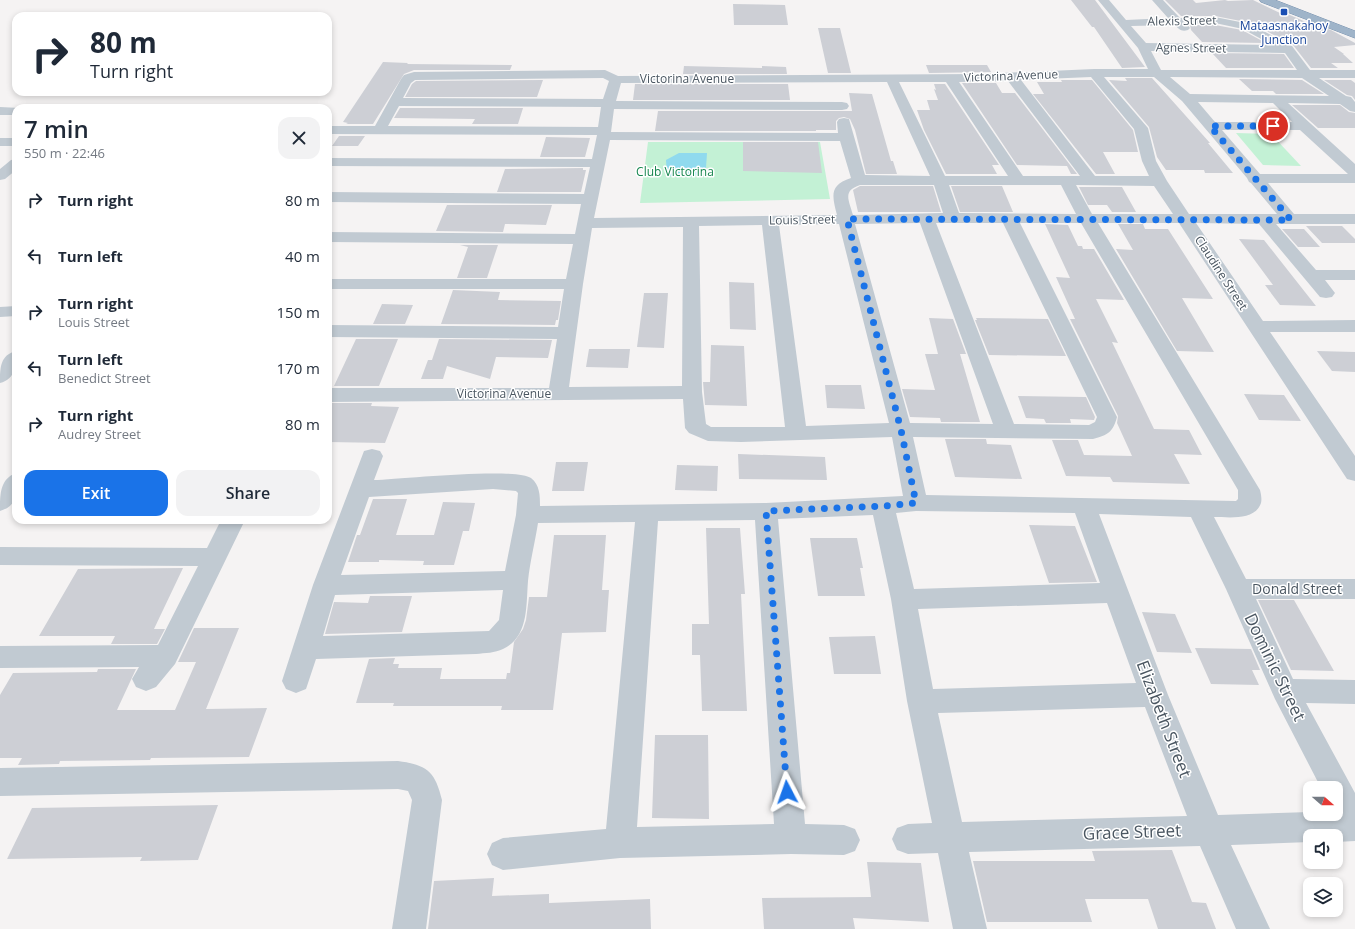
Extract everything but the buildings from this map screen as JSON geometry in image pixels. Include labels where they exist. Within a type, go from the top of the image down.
[{"type":"highway","points":[[1265,0],[1355,34]]},
{"type":"street","points":[[1103,0],[1143,47],[1156,72],[1187,98],[1254,179],[1291,220]]},
{"type":"street","points":[[1157,0],[1178,21],[1200,48]]},
{"type":"street","name":"Alexis Street","points":[[1123,23],[1215,20],[1246,26],[1288,49],[1307,75],[1350,104]]},
{"type":"street","name":"Agnes Street","points":[[1143,47],[1288,49]]},
{"type":"street","name":"Victorina Avenue","points":[[332,395],[558,394],[574,284],[599,162],[608,104],[616,80],[624,79],[833,92],[891,78],[1012,77],[1094,72],[1307,75],[1355,74]]},
{"type":"street","name":"Claudine Street","points":[[1094,72],[1141,128],[1149,161],[1159,182],[1186,219],[1355,473]]},
{"type":"street","points":[[380,129],[405,82],[408,78],[414,76],[605,74],[616,80]]},
{"type":"street","points":[[1012,77],[1091,181]]},
{"type":"street","points":[[891,78],[940,181],[953,218]]},
{"type":"street","points":[[950,78],[1019,181]]},
{"type":"street","points":[[394,102],[608,104],[833,92],[859,180]]},
{"type":"street","points":[[1187,98],[1277,100],[1350,104]]},
{"type":"street","points":[[1277,100],[1355,172]]},
{"type":"street","points":[[0,111],[12,111]]},
{"type":"street","points":[[1210,126],[1304,126]]},
{"type":"street","points":[[332,130],[380,129],[846,137]]},
{"type":"street","points":[[0,142],[12,142]]},
{"type":"street","points":[[332,162],[599,162]]},
{"type":"street","points":[[0,176],[12,166]]},
{"type":"street","points":[[1254,179],[1355,178]]},
{"type":"street","points":[[916,503],[901,430],[840,196],[841,191],[846,185],[859,180],[1159,182]]},
{"type":"street","points":[[528,515],[766,511],[884,506],[916,503],[1084,505],[1198,510],[1241,509],[1250,502],[1249,490],[1067,182]]},
{"type":"street","points":[[332,197],[591,199]]},
{"type":"street","name":"Louis Street","points":[[332,237],[584,231],[691,221],[953,218],[1355,219]]},
{"type":"street","points":[[691,221],[692,392],[696,428],[708,434],[741,435],[901,430],[1094,432],[1104,426],[1108,417],[1009,218]]},
{"type":"street","points":[[926,219],[1006,430]]},
{"type":"street","points":[[1264,219],[1326,293]]},
{"type":"street","points":[[770,220],[796,433]]},
{"type":"street","points":[[1311,275],[1355,274]]},
{"type":"street","points":[[332,284],[574,284]]},
{"type":"street","points":[[0,312],[12,311]]},
{"type":"street","points":[[1257,327],[1354,328]]},
{"type":"street","points":[[332,331],[566,333]]},
{"type":"street","points":[[558,394],[692,392]]},
{"type":"street","points":[[296,681],[325,585],[372,456]]},
{"type":"street","points":[[306,648],[476,643],[495,641],[512,623],[516,580],[528,515],[529,492],[523,484],[493,481],[360,489]]},
{"type":"street","points":[[0,503],[12,486]]},
{"type":"street","name":"Elizabeth Street","points":[[1084,505],[1154,695],[1208,829],[1253,929]]},
{"type":"street","points":[[884,506],[904,599],[922,701],[970,929]]},
{"type":"street","name":"Dominic Street","points":[[1198,510],[1239,590],[1285,691],[1355,824]]},
{"type":"street","points":[[766,511],[791,839]]},
{"type":"street","points":[[620,843],[647,513]]},
{"type":"street","points":[[146,679],[166,656],[231,524]]},
{"type":"street","points":[[0,556],[215,557]]},
{"type":"street","points":[[325,585],[516,580]]},
{"type":"street","name":"Donald Street","points":[[1239,590],[1355,589]]},
{"type":"street","points":[[904,599],[1116,593]]},
{"type":"street","points":[[0,657],[166,656]]},
{"type":"street","points":[[1285,691],[1355,692]]},
{"type":"street","points":[[922,701],[1154,695]]},
{"type":"street","points":[[0,782],[398,775],[415,778],[424,786],[427,800],[409,929]]},
{"type":"street","name":"Grace Street","points":[[908,839],[1355,824]]},
{"type":"street","points":[[503,854],[620,843],[791,839],[844,840]]},
{"type":"green space","points":[[1236,133],[1271,134],[1301,166],[1263,165]]},
{"type":"green space","name":"Club Victorina","points":[[648,142],[820,142],[830,199],[640,203]]},
{"type":"water","points":[[679,153],[707,153],[706,168],[694,177],[667,176],[666,160]]},
{"type":"place","name":"Mataasnakahoy Junction","points":[[1284,12]]},
{"type":"route","points":[[787,792],[766,511],[826,507],[884,506],[916,503],[901,430],[847,219],[967,218],[1291,220],[1254,179],[1210,126],[1273,126]]}]
